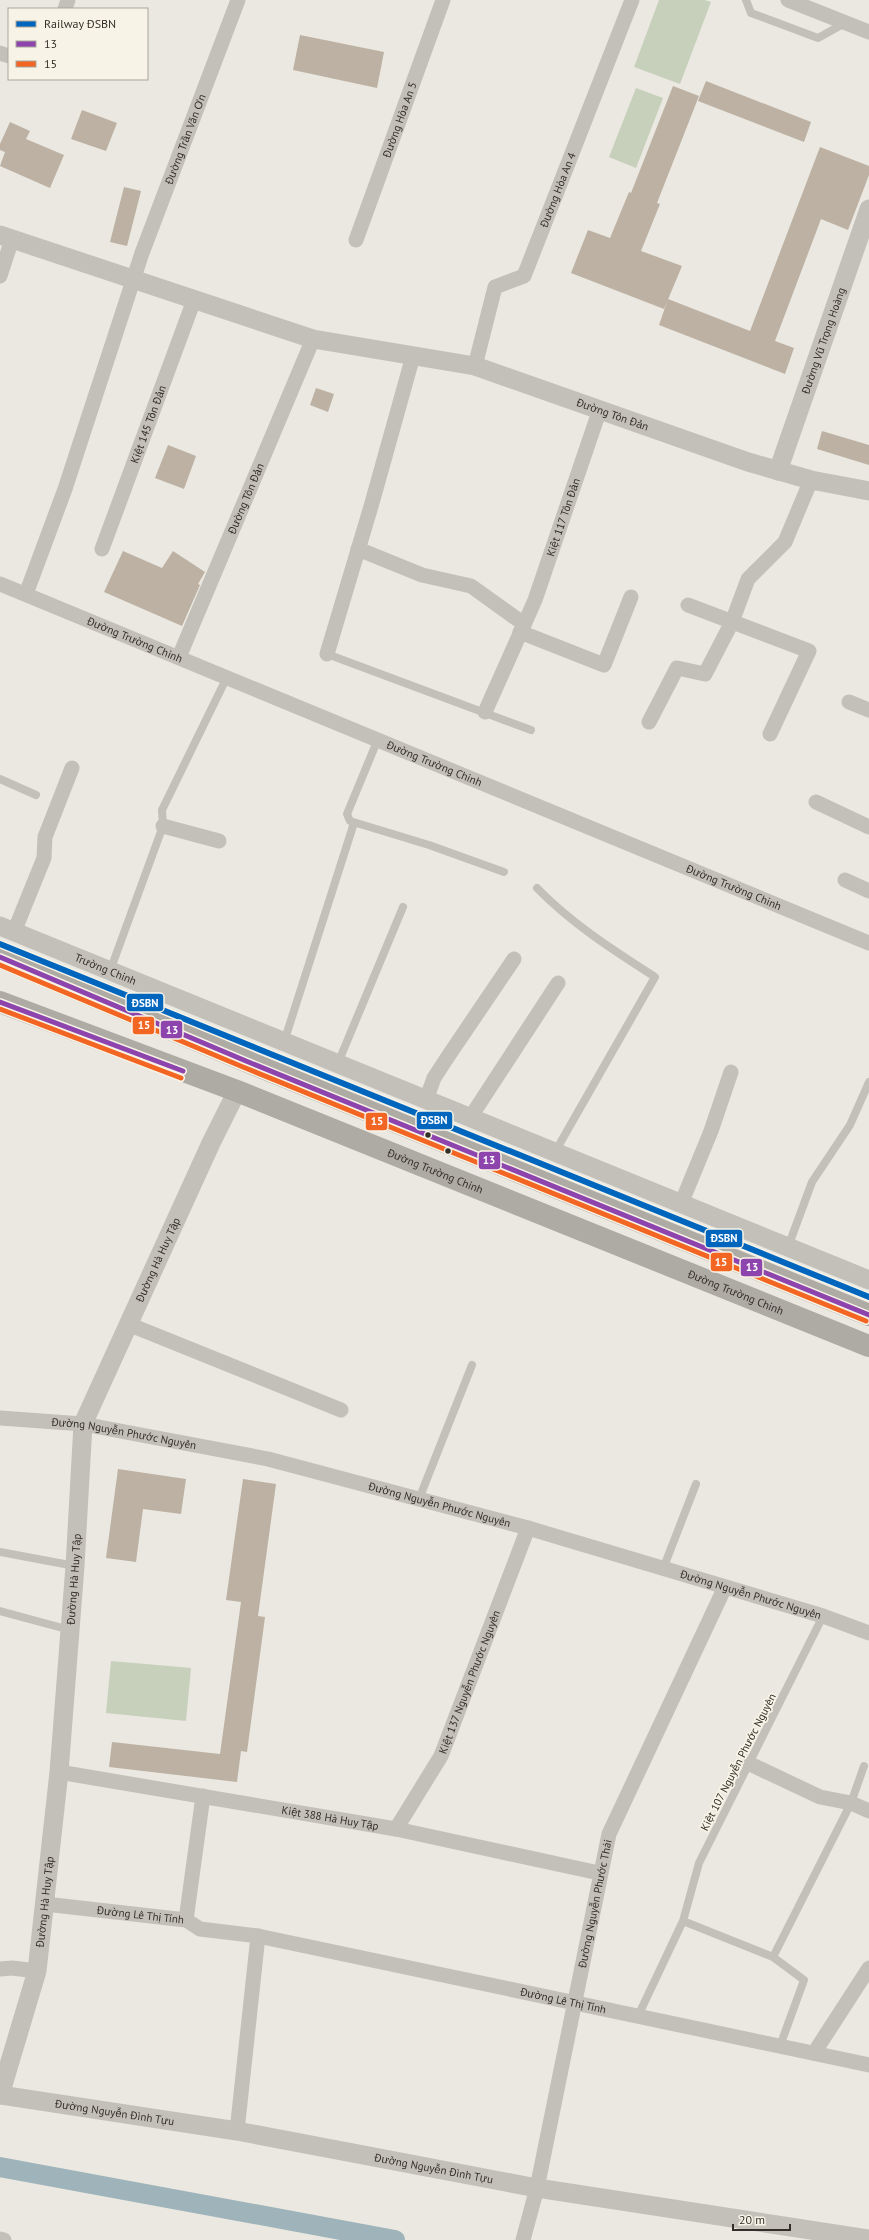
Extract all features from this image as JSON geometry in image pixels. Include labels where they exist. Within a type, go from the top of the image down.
[{"type":"highway","points":[[0,957],[246,1061],[869,1315]]},
{"type":"highway","name":"Đường Trường Chinh","points":[[0,1002],[237,1091],[869,1346]]},
{"type":"street","name":"Đường Trần Văn Ơn","points":[[26,594],[65,489],[132,280],[238,0]]},
{"type":"street","name":"Đường Hòa An 5","points":[[356,240],[443,0]]},
{"type":"street","name":"Đường Hòa An 4","points":[[475,366],[495,287],[524,276],[632,0]]},
{"type":"street","points":[[788,0],[869,32]]},
{"type":"street","name":"Đường Vũ Trọng Hoàng","points":[[778,471],[869,209]]},
{"type":"street","name":"Đường Tôn Đản","points":[[0,276],[6,237],[313,339],[475,366],[778,471],[811,480],[869,491]]},
{"type":"street","name":"Kiệt 145 Tôn Đản","points":[[102,549],[194,300]]},
{"type":"street","name":"Đường Tôn Đản","points":[[179,657],[313,339]]},
{"type":"street","points":[[327,654],[413,356]]},
{"type":"street","name":"Kiệt 117 Tôn Đản","points":[[484,712],[535,600],[600,409]]},
{"type":"street","points":[[650,722],[677,668],[705,674],[732,622],[748,579],[785,542],[811,480]]},
{"type":"street","points":[[358,549],[422,575],[471,586],[522,628],[604,665],[630,597]]},
{"type":"street","name":"Đường Trường Chinh","points":[[0,584],[74,616],[179,657],[869,943]]},
{"type":"street","points":[[688,606],[809,651],[770,734]]},
{"type":"street","points":[[849,702],[869,710]]},
{"type":"street","points":[[7,929],[44,858],[45,838],[72,768]]},
{"type":"street","points":[[816,802],[869,827]]},
{"type":"street","points":[[163,826],[219,841]]},
{"type":"street","points":[[846,880],[869,891]]},
{"type":"street","name":"Trường Chinh","points":[[7,929],[281,1040]]},
{"type":"street","points":[[426,1100],[434,1078],[514,959]]},
{"type":"street","points":[[470,1118],[558,983]]},
{"type":"street","points":[[281,1040],[869,1280]]},
{"type":"street","points":[[681,1204],[711,1131],[731,1072]]},
{"type":"street","name":"Đường Hà Huy Tập","points":[[0,2095],[37,1971],[59,1772],[75,1566],[83,1424],[211,1143],[237,1091]]},
{"type":"street","points":[[128,1324],[341,1410]]},
{"type":"street","name":"Đường Nguyễn Phước Nguyên","points":[[0,1418],[83,1424],[268,1459],[528,1528],[823,1616],[869,1633]]},
{"type":"street","name":"Kiệt 137 Nguyễn Phước Nguyên","points":[[396,1829],[441,1756],[528,1528]]},
{"type":"street","name":"Đường Nguyễn Phước Thái","points":[[523,2240],[537,2188],[608,1834],[725,1587]]},
{"type":"street","points":[[750,1764],[820,1797],[851,1803],[869,1812]]},
{"type":"street","name":"Kiệt 388 Hà Huy Tập","points":[[59,1772],[396,1829],[599,1873]]},
{"type":"street","points":[[186,1920],[203,1796]]},
{"type":"street","name":"Đường Lê Thị Tính","points":[[45,1904],[186,1920],[200,1929],[258,1936],[869,2065]]},
{"type":"street","points":[[237,2131],[258,1936]]},
{"type":"street","points":[[814,2053],[869,1968]]},
{"type":"street","points":[[0,1969],[37,1971]]},
{"type":"street","name":"Đường Nguyễn Đình Tựu","points":[[0,2095],[237,2131],[537,2188],[869,2239]]},
{"type":"lane","points":[[746,0],[751,13],[818,38],[845,23]]},
{"type":"lane","points":[[327,654],[531,730]]},
{"type":"lane","points":[[110,971],[163,826],[162,810],[227,677]]},
{"type":"lane","points":[[378,739],[347,814],[348,818],[354,823],[428,845],[504,872]]},
{"type":"lane","points":[[0,779],[36,795]]},
{"type":"lane","points":[[281,1040],[354,823]]},
{"type":"lane","points":[[537,888],[558,909],[595,939],[655,976],[554,1152]]},
{"type":"lane","points":[[338,1063],[403,907]]},
{"type":"lane","points":[[788,1247],[812,1182],[850,1124],[869,1082]]},
{"type":"lane","points":[[419,1499],[472,1365]]},
{"type":"lane","points":[[664,1569],[696,1484]]},
{"type":"lane","points":[[0,1552],[75,1566]]},
{"type":"lane","points":[[0,1611],[70,1630]]},
{"type":"lane","name":"Kiệt 107 Nguyễn Phước Nguyên","points":[[638,2016],[683,1921],[699,1863],[823,1616]]},
{"type":"lane","points":[[773,1957],[851,1803],[864,1766]]},
{"type":"lane","points":[[683,1921],[773,1957],[804,1980],[780,2046]]},
{"type":"green space","points":[[659,0],[705,0],[711,2],[680,84],[634,67]]},
{"type":"green space","points":[[636,88],[663,98],[636,168],[609,157]]},
{"type":"green space","points":[[111,1661],[191,1668],[186,1721],[106,1713]]},
{"type":"building","points":[[300,35],[384,52],[377,88],[293,70]]},
{"type":"building","points":[[706,81],[811,122],[804,142],[698,101]]},
{"type":"building","points":[[673,86],[699,96],[657,203],[660,204],[641,251],[682,266],[664,309],[571,273],[588,230],[610,238],[629,192],[631,193]]},
{"type":"building","points":[[82,110],[117,123],[106,151],[71,139]]},
{"type":"building","points":[[10,122],[30,131],[26,139],[64,155],[50,188],[0,166],[5,152],[0,150],[0,144]]},
{"type":"building","points":[[820,147],[869,166],[869,175],[848,230],[821,219],[775,341],[794,348],[785,374],[659,325],[668,299],[750,331]]},
{"type":"building","points":[[124,187],[141,191],[127,246],[110,242]]},
{"type":"building","points":[[316,388],[334,394],[328,412],[310,405]]},
{"type":"building","points":[[822,431],[869,445],[869,465],[817,449]]},
{"type":"building","points":[[168,445],[196,456],[184,489],[155,478]]},
{"type":"building","points":[[123,551],[162,568],[173,551],[205,572],[198,584],[200,585],[182,626],[104,592]]},
{"type":"building","points":[[118,1469],[186,1479],[181,1514],[143,1509],[136,1562],[106,1558]]},
{"type":"building","points":[[243,1479],[276,1484],[258,1616],[265,1617],[247,1752],[241,1751],[237,1782],[109,1767],[112,1742],[220,1754],[241,1602],[226,1600]]},
{"type":"waterway","points":[[0,2167],[395,2240]]},
{"type":"rail line","name":"ĐSBN","points":[[0,944],[869,1297]]},
{"type":"transit line","name":"13","points":[[0,957],[246,1061],[869,1315]]},
{"type":"transit line","name":"15","points":[[0,965],[243,1067],[866,1321]]},
{"type":"transit line","name":"13","points":[[0,1002],[183,1071]]},
{"type":"transit line","name":"15","points":[[0,1009],[181,1078]]}]
